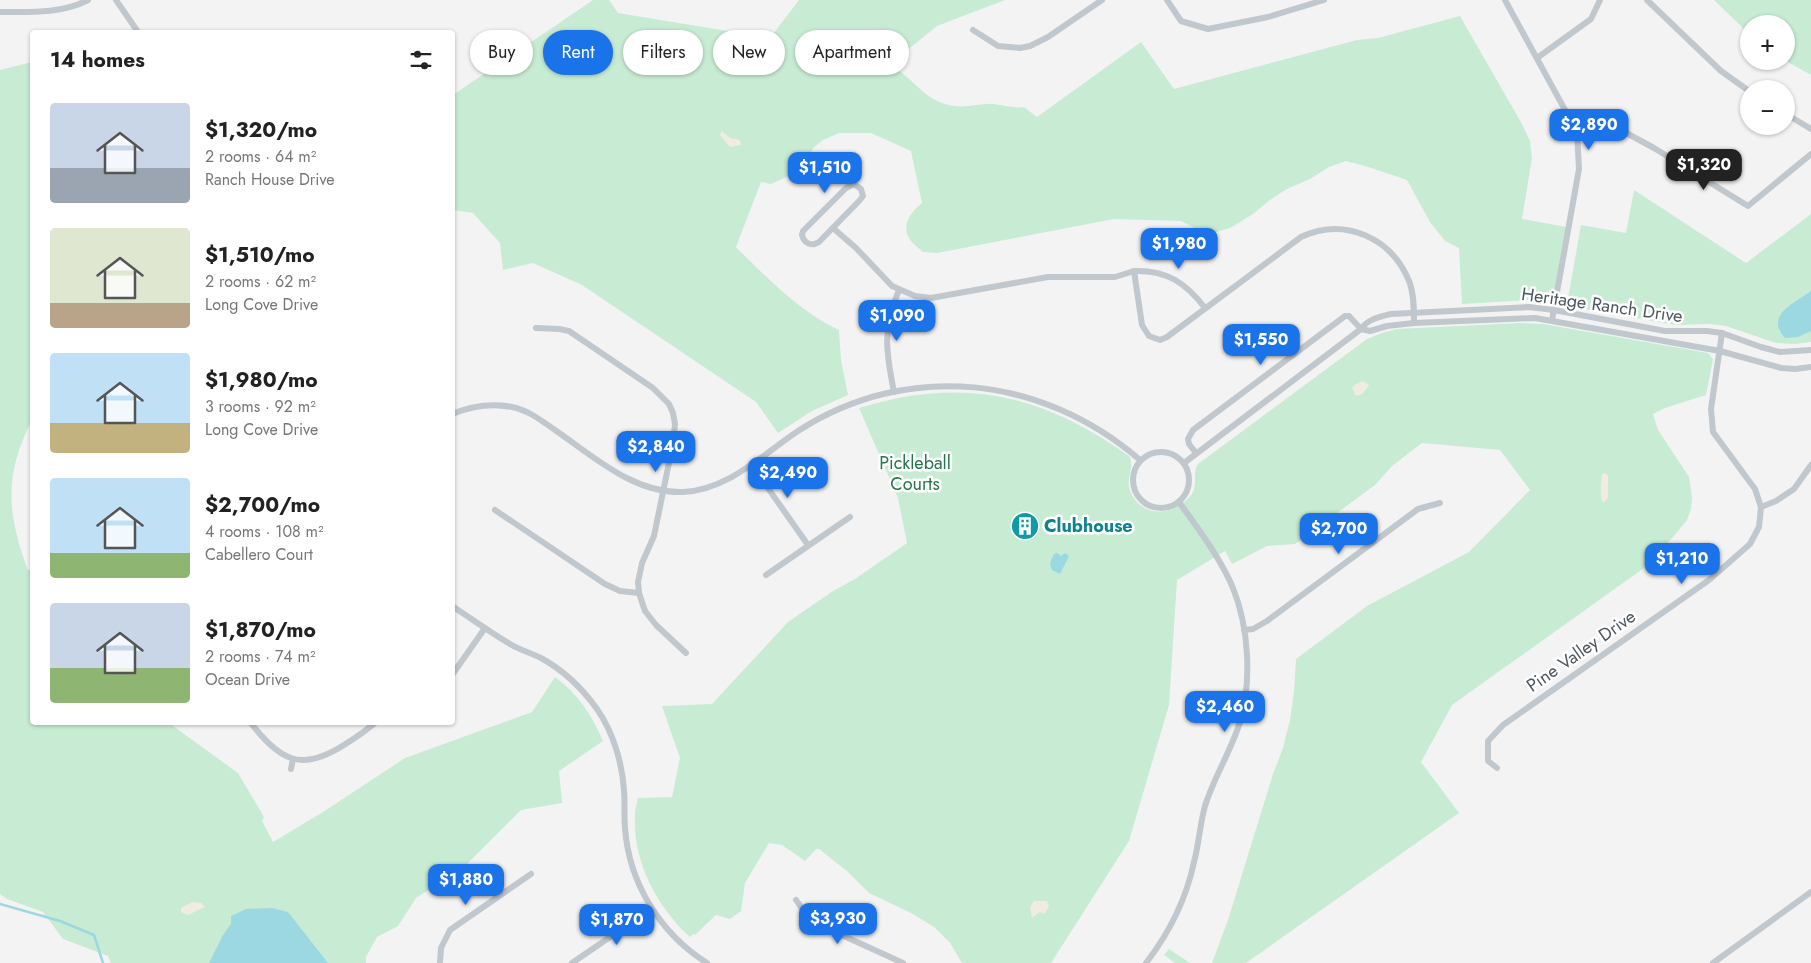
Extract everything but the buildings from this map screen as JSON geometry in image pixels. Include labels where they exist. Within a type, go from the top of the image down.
[{"type":"street","points":[[0,12],[40,12],[67,8],[88,0]]},
{"type":"street","points":[[116,0],[137,30]]},
{"type":"street","points":[[973,30],[998,46],[1020,48],[1030,46],[1048,37],[1102,0]]},
{"type":"street","points":[[1167,0],[1181,21],[1208,29],[1268,17],[1324,0]]},
{"type":"street","points":[[1505,0],[1577,132],[1579,169],[1552,320]]},
{"type":"street","points":[[1536,58],[1591,19],[1600,0]]},
{"type":"street","points":[[1647,0],[1721,72],[1740,85]]},
{"type":"street","points":[[1795,119],[1811,129]]},
{"type":"street","points":[[1577,132],[1618,129],[1654,148],[1748,206],[1811,154]]},
{"type":"street","points":[[850,185],[862,188],[863,196],[833,228],[815,244],[807,243],[803,239],[804,230],[850,185]]},
{"type":"street","points":[[833,228],[856,248],[878,273],[899,290],[915,296],[931,298],[1048,277],[1116,277],[1134,271],[1152,272],[1175,280],[1187,287],[1205,308]]},
{"type":"street","points":[[1134,271],[1142,325],[1149,336],[1160,340],[1167,337],[1301,237],[1311,232],[1335,228],[1350,230],[1364,235],[1387,249],[1404,271],[1410,283],[1414,323]]},
{"type":"street","points":[[894,392],[886,331],[888,318],[899,290]]},
{"type":"street","name":"Heritage Ranch Drive","points":[[1184,463],[1361,329],[1365,323],[1377,318],[1414,312],[1529,307],[1665,331],[1722,333],[1771,350],[1790,352],[1811,350]]},
{"type":"street","points":[[1196,453],[1189,444],[1188,439],[1193,430],[1286,360],[1345,316],[1353,318],[1361,329]]},
{"type":"street","name":"Heritage Ranch Drive","points":[[1361,329],[1370,331],[1387,326],[1414,323],[1522,318],[1552,320],[1720,351],[1787,368],[1811,366]]},
{"type":"street","points":[[536,328],[559,329],[574,334],[653,388],[669,404],[673,413],[675,434],[654,536],[638,582],[639,593],[645,611],[686,653]]},
{"type":"street","points":[[1722,333],[1711,409],[1713,432],[1755,490],[1761,507],[1776,501],[1794,489],[1811,465]]},
{"type":"street","points":[[455,413],[469,408],[490,405],[522,410],[615,471],[640,484],[663,492],[693,491],[722,483],[798,431],[825,416],[858,402],[894,392],[935,387],[963,386],[984,388],[1020,396],[1058,408],[1073,414],[1111,438],[1140,460]]},
{"type":"street","points":[[1162,451],[1178,457],[1184,463],[1188,471],[1188,488],[1178,502],[1170,507],[1152,507],[1143,502],[1137,495],[1133,487],[1132,477],[1140,460],[1154,452],[1162,451]]},
{"type":"street","points":[[751,464],[808,545]]},
{"type":"street","points":[[1146,963],[1168,932],[1182,904],[1191,874],[1208,798],[1240,724],[1247,677],[1244,630],[1238,604],[1219,561],[1178,502]]},
{"type":"street","points":[[1244,630],[1253,629],[1267,622],[1418,509],[1440,503]]},
{"type":"street","name":"Pine Valley Drive","points":[[1497,768],[1488,761],[1488,741],[1503,725],[1709,580],[1750,544],[1759,527],[1761,507]]},
{"type":"street","points":[[495,510],[605,584],[620,592],[639,593]]},
{"type":"street","points":[[766,575],[850,516]]},
{"type":"street","points":[[455,608],[511,644],[540,658],[562,672],[581,689],[604,720],[621,764],[625,792],[625,830],[632,865],[651,909],[672,935],[692,953],[707,963]]},
{"type":"street","points":[[455,671],[485,628]]},
{"type":"street","points":[[253,725],[269,744],[293,759],[314,759],[323,756],[356,737],[372,725]]},
{"type":"street","points":[[291,769],[293,759]]},
{"type":"street","points":[[440,963],[441,948],[450,930],[531,874]]},
{"type":"street","points":[[1713,963],[1811,892]]},
{"type":"street","points":[[796,900],[811,921],[903,963]]},
{"type":"street","points":[[576,962],[651,909]]},
{"type":"green space","points":[[593,0],[609,0],[618,13],[721,30],[713,30],[713,75],[785,75],[785,30],[776,30],[799,0],[1005,0],[937,26],[909,49],[909,30],[795,30],[795,75],[905,75],[928,96],[939,102],[954,106],[998,104],[1024,107],[1037,117],[1141,42],[1174,89],[1357,40],[1378,38],[1460,16],[1530,141],[1532,158],[1522,219],[1566,227],[1553,299],[1547,302],[1529,300],[1462,304],[1459,248],[1445,241],[1430,222],[1407,180],[1346,161],[1329,167],[1310,179],[1287,189],[1230,228],[1212,233],[1197,229],[1181,221],[1114,219],[937,253],[923,252],[910,240],[906,228],[911,214],[922,203],[911,151],[871,133],[839,133],[823,140],[813,148],[809,158],[793,174],[771,184],[761,182],[736,247],[771,282],[797,304],[839,330],[841,360],[848,395],[812,411],[778,433],[756,402],[582,285],[533,263],[503,270],[500,243],[473,213],[455,210],[455,94],[482,75],[533,75],[533,41],[543,34],[543,75],[613,75],[613,30],[549,30]]},
{"type":"green space","points":[[1714,0],[1811,0],[1811,75],[1795,66],[1795,15],[1740,15],[1740,25]]},
{"type":"green space","points":[[30,62],[30,424],[17,458],[13,476],[12,511],[20,548],[27,568],[30,570],[30,725],[172,725],[238,773],[264,817],[262,821],[273,842],[323,812],[405,758],[532,712],[555,677],[584,706],[603,741],[559,771],[562,803],[521,810],[463,868],[416,898],[398,926],[377,937],[366,957],[366,963],[111,963],[108,956],[63,939],[43,912],[7,899],[0,894],[0,70]]},
{"type":"green space","points":[[1634,190],[1746,263],[1811,214],[1811,342],[1795,344],[1776,343],[1726,326],[1710,324],[1676,325],[1568,306],[1581,225],[1626,233]]},
{"type":"green space","name":"Pickleball Courts","points":[[1521,323],[1543,324],[1708,353],[1713,359],[1706,395],[1665,408],[1653,414],[1658,430],[1689,477],[1692,498],[1687,520],[1644,568],[1452,705],[1421,762],[1459,813],[1246,963],[1212,963],[1228,920],[1273,774],[1283,748],[1290,720],[1296,659],[1367,606],[1469,552],[1530,490],[1500,450],[1422,443],[1392,466],[1375,485],[1295,544],[1267,546],[1232,564],[1225,551],[1177,580],[1169,705],[1129,841],[1051,963],[962,963],[950,943],[934,927],[913,914],[869,893],[848,872],[819,849],[816,849],[805,861],[782,845],[769,843],[745,883],[741,911],[730,919],[716,915],[695,935],[693,934],[690,937],[678,925],[657,897],[642,865],[635,831],[635,811],[638,798],[672,797],[680,758],[662,706],[712,704],[788,622],[907,543],[898,498],[859,408],[897,398],[932,393],[967,393],[1000,397],[1032,405],[1065,418],[1097,435],[1129,456],[1131,460],[1129,488],[1131,493],[1144,508],[1160,512],[1178,506],[1192,494],[1195,486],[1195,471],[1198,464],[1367,339],[1397,329]]},
{"type":"green space","points":[[1169,949],[1190,963],[1175,963],[1164,955]]},
{"type":"sand","points":[[722,131],[730,138],[740,140],[741,145],[730,147],[720,135]]},
{"type":"sand","points":[[1363,381],[1369,386],[1362,394],[1356,396],[1352,388]]},
{"type":"sand","points":[[1602,474],[1608,475],[1608,498],[1603,503],[1601,489]]},
{"type":"sand","points":[[1034,901],[1047,901],[1049,907],[1044,914],[1040,912],[1032,918],[1030,907]]},
{"type":"sand","points":[[192,902],[201,903],[205,907],[188,915],[181,912],[181,908]]},
{"type":"water","points":[[1811,291],[1811,331],[1798,337],[1785,338],[1779,330],[1780,316],[1790,305]]},
{"type":"water","points":[[1057,553],[1061,556],[1065,553],[1069,556],[1060,574],[1052,570],[1051,566],[1051,560],[1054,554]]},
{"type":"water","points":[[272,908],[288,912],[328,963],[209,963],[223,935],[231,924],[231,916],[246,909]]},
{"type":"waterway","points":[[0,904],[60,921],[94,935],[103,963]]},
{"type":"place","name":"Clubhouse","points":[[1025,526]]}]
